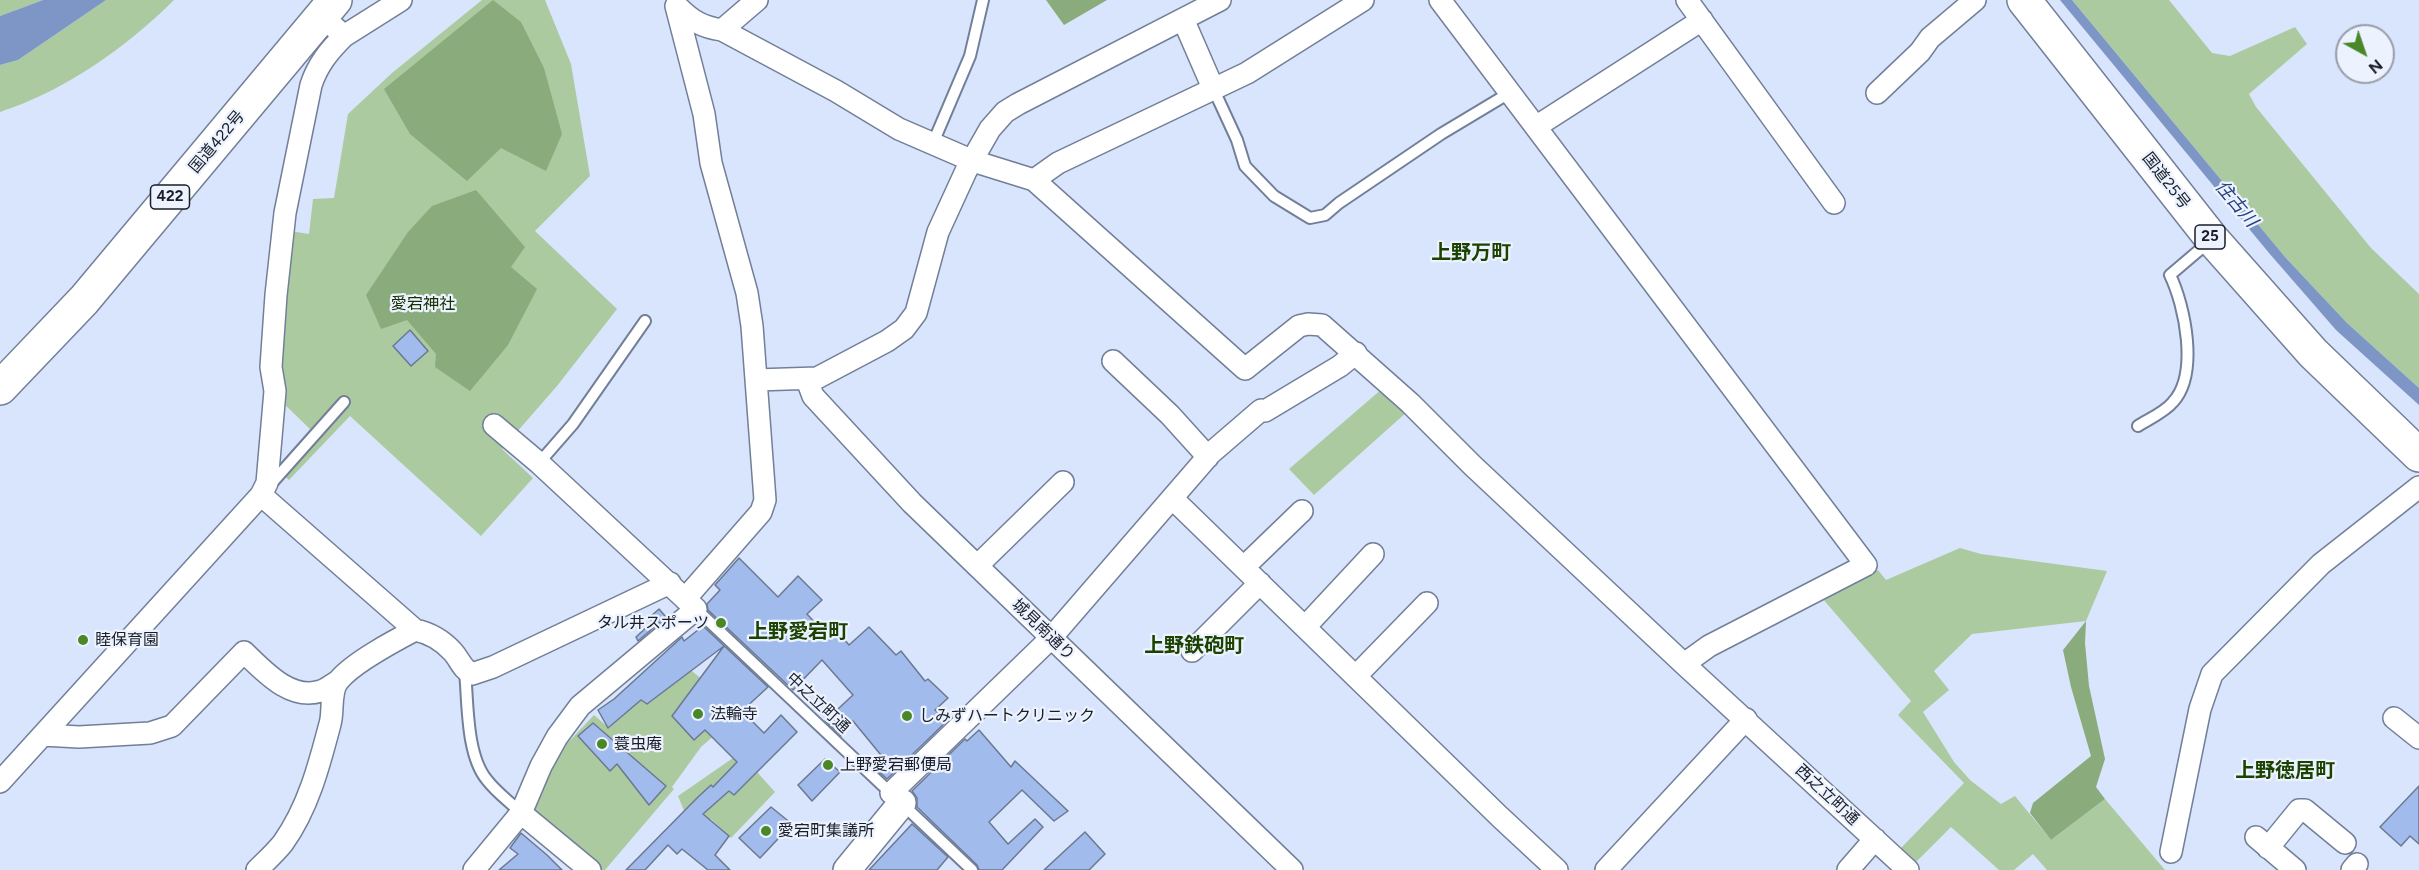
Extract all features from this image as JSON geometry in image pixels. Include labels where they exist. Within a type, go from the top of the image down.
[{"type":"highway","name":"国道25号","points":[[2024,0],[2212,239],[2313,353],[2419,455]]},
{"type":"highway","name":"国道422号","points":[[0,388],[84,300],[334,17]]},
{"type":"street","points":[[0,782],[261,495],[267,483],[275,391],[271,367],[272,335],[285,213],[310,85],[315,70],[326,54],[334,17],[400,0]]},
{"type":"street","points":[[722,30],[757,0]]},
{"type":"street","points":[[756,380],[817,378],[887,341],[904,329],[916,313],[938,231],[990,129],[1005,112],[1220,0]]},
{"type":"street","points":[[674,4],[694,23],[722,30],[836,91],[899,129],[973,161],[1034,180],[1058,164],[1247,73],[1363,0]]},
{"type":"street","points":[[1440,0],[1866,566],[1709,646],[1684,664]]},
{"type":"street","points":[[1687,0],[1834,203]]},
{"type":"street","points":[[1876,93],[1920,52],[1930,38],[1975,0]]},
{"type":"street","points":[[474,870],[521,813],[541,766],[557,737],[580,706],[691,604],[761,512],[765,500],[747,293],[711,163],[704,114],[674,4]]},
{"type":"street","points":[[1183,19],[1213,88]]},
{"type":"street","points":[[1537,126],[1702,20]]},
{"type":"street","name":"西之立町通","points":[[1034,180],[1245,369],[1299,326],[1322,325],[1356,353],[1684,664],[1908,870]]},
{"type":"street","points":[[847,870],[897,798],[1050,638],[1208,457],[1261,410],[1265,411],[1340,366],[1356,353]]},
{"type":"street","points":[[1113,361],[1170,416],[1208,457]]},
{"type":"street","name":"城見南通り","points":[[807,380],[813,396],[912,503],[1292,870]]},
{"type":"street","points":[[494,425],[539,463],[691,604]]},
{"type":"street","points":[[977,566],[1063,482]]},
{"type":"street","points":[[2171,852],[2200,709],[2212,674],[2321,564],[2419,487]]},
{"type":"street","points":[[261,495],[415,630],[429,633],[453,652],[465,670],[472,674],[493,667],[670,583]]},
{"type":"street","points":[[1172,498],[1500,818],[1557,870]]},
{"type":"street","points":[[1244,567],[1302,511]]},
{"type":"street","points":[[1305,627],[1373,554]]},
{"type":"street","points":[[1192,651],[1260,583]]},
{"type":"street","points":[[1356,676],[1427,603]]},
{"type":"street","points":[[43,735],[79,737],[150,733],[172,726],[244,651],[265,673],[282,684],[303,694],[322,691],[367,658],[415,630]]},
{"type":"street","points":[[257,870],[282,844],[305,806],[331,720],[332,695],[338,681]]},
{"type":"street","points":[[2394,718],[2419,738]]},
{"type":"street","points":[[1606,870],[1746,720]]},
{"type":"street","points":[[2295,870],[2262,843],[2299,810],[2305,810],[2344,843]]},
{"type":"street","points":[[521,813],[590,870]]},
{"type":"street","points":[[1848,870],[1875,839]]},
{"type":"lane","points":[[933,143],[970,56],[983,0]]},
{"type":"lane","points":[[1213,88],[1237,140],[1245,166],[1274,196],[1310,218],[1325,215],[1412,153],[1511,92]]},
{"type":"lane","points":[[2138,426],[2173,402],[2184,383],[2187,332],[2170,275],[2212,239]]},
{"type":"lane","points":[[539,463],[573,424],[645,321]]},
{"type":"lane","points":[[261,495],[344,402]]},
{"type":"lane","name":"中之立町通","points":[[691,604],[972,870]]},
{"type":"lane","points":[[465,670],[472,744],[481,771],[487,781],[521,813]]},
{"type":"green space","points":[[0,0],[43,0],[0,16]]},
{"type":"green space","points":[[106,0],[174,0],[136,35],[93,66],[47,92],[0,112],[0,65],[18,60]]},
{"type":"green space","name":"愛宕神社","points":[[482,0],[545,0],[571,64],[590,176],[535,231],[617,309],[557,386],[502,449],[533,478],[481,536],[350,416],[289,480],[276,469],[310,429],[282,402],[279,364],[290,231],[309,234],[313,199],[334,198],[348,114],[392,73]]},
{"type":"green space","points":[[493,0],[521,22],[544,68],[562,134],[546,171],[501,148],[467,181],[410,134],[384,89]]},
{"type":"green space","points":[[1046,0],[1107,0],[1064,25]]},
{"type":"green space","points":[[2072,0],[2169,0],[2212,53],[2230,56],[2295,27],[2307,44],[2249,94],[2256,107],[2371,248],[2419,294],[2419,388],[2347,323],[2285,257]]},
{"type":"green space","points":[[476,190],[525,247],[511,267],[537,289],[508,345],[470,391],[435,367],[436,354],[407,320],[381,329],[366,295],[408,232],[432,206]]},
{"type":"green space","points":[[1383,388],[1408,411],[1314,495],[1289,469]]},
{"type":"green space","points":[[1960,548],[1981,554],[2107,571],[2086,621],[1972,634],[1934,671],[1949,690],[1923,712],[1954,762],[1970,780],[2001,804],[2015,796],[2051,840],[2105,799],[2165,870],[2047,870],[2033,854],[2014,870],[1999,870],[1951,827],[1916,862],[1901,848],[1964,783],[1898,715],[1911,701],[1822,598],[1878,570],[1886,580]]},
{"type":"green space","points":[[2086,621],[2085,643],[2089,686],[2105,759],[2096,787],[2105,799],[2051,840],[2030,813],[2033,803],[2091,756],[2063,650]]},
{"type":"green space","points":[[688,668],[742,711],[701,747],[672,787],[674,789],[605,870],[590,870],[521,813],[559,752],[594,715],[609,728],[641,700],[647,704],[653,700]]},
{"type":"green space","points":[[733,758],[757,772],[775,792],[731,838],[711,819],[703,825],[685,813],[678,796]]},
{"type":"water","points":[[43,0],[106,0],[18,60],[0,65],[0,16]]},
{"type":"water","name":"住古川","points":[[2060,0],[2072,0],[2285,257],[2347,323],[2419,388],[2419,405],[2336,330],[2269,253]]},
{"type":"building","name":"愛宕神社","points":[[410,330],[428,351],[411,366],[393,346]]},
{"type":"building","points":[[739,558],[778,597],[798,576],[822,600],[807,614],[829,638],[837,631],[849,645],[869,627],[896,655],[901,651],[925,681],[928,679],[948,698],[935,710],[947,721],[887,779],[876,769],[885,760],[853,721],[841,736],[825,721],[853,695],[822,660],[793,690],[708,610],[707,604],[720,590],[715,585]]},
{"type":"building","points":[[659,609],[666,617],[638,641],[636,637],[652,622],[650,617]]},
{"type":"building","points":[[703,626],[768,687],[742,711],[764,733],[781,715],[797,732],[734,795],[729,791],[703,814],[729,836],[715,855],[730,870],[708,870],[682,849],[677,854],[668,845],[645,870],[626,870],[698,797],[711,785],[713,787],[737,762],[705,730],[694,740],[672,716],[724,646],[647,704],[641,700],[608,728],[598,710],[614,699],[682,637],[684,641]]},
{"type":"building","points":[[593,723],[666,786],[649,805],[617,764],[610,771],[578,736]]},
{"type":"building","points":[[979,730],[1011,767],[1015,761],[1068,811],[1054,821],[1022,790],[989,822],[1008,844],[1035,819],[1043,827],[1002,870],[979,870],[977,865],[917,807],[917,798],[912,791],[965,739],[967,741]]},
{"type":"building","points":[[825,759],[840,772],[812,801],[798,785]]},
{"type":"building","points":[[2419,786],[2419,844],[2410,836],[2401,846],[2380,827]]},
{"type":"building","name":"愛宕町集議所","points":[[771,807],[792,824],[760,858],[739,838]]},
{"type":"building","points":[[912,824],[948,857],[937,870],[869,870]]},
{"type":"building","points":[[1085,832],[1105,854],[1089,870],[1044,870]]},
{"type":"building","points":[[521,833],[562,870],[499,870],[518,854],[510,848]]},
{"type":"place","name":"タル井スポーツ","points":[[721,623]]},
{"type":"place","name":"睦保育園","points":[[83,640]]},
{"type":"place","name":"法輪寺","points":[[698,714]]},
{"type":"place","name":"しみずハートクリニック","points":[[907,716]]},
{"type":"place","name":"蓑虫庵","points":[[602,744]]},
{"type":"place","name":"上野愛宕郵便局","points":[[828,765]]},
{"type":"place","name":"愛宕町集議所","points":[[766,831]]},
{"type":"district","name":"上野万町","points":[[1471,253]]},
{"type":"district","name":"上野愛宕町","points":[[798,632]]},
{"type":"district","name":"上野鉄砲町","points":[[1194,646]]},
{"type":"district","name":"上野徳居町","points":[[2285,771]]}]
